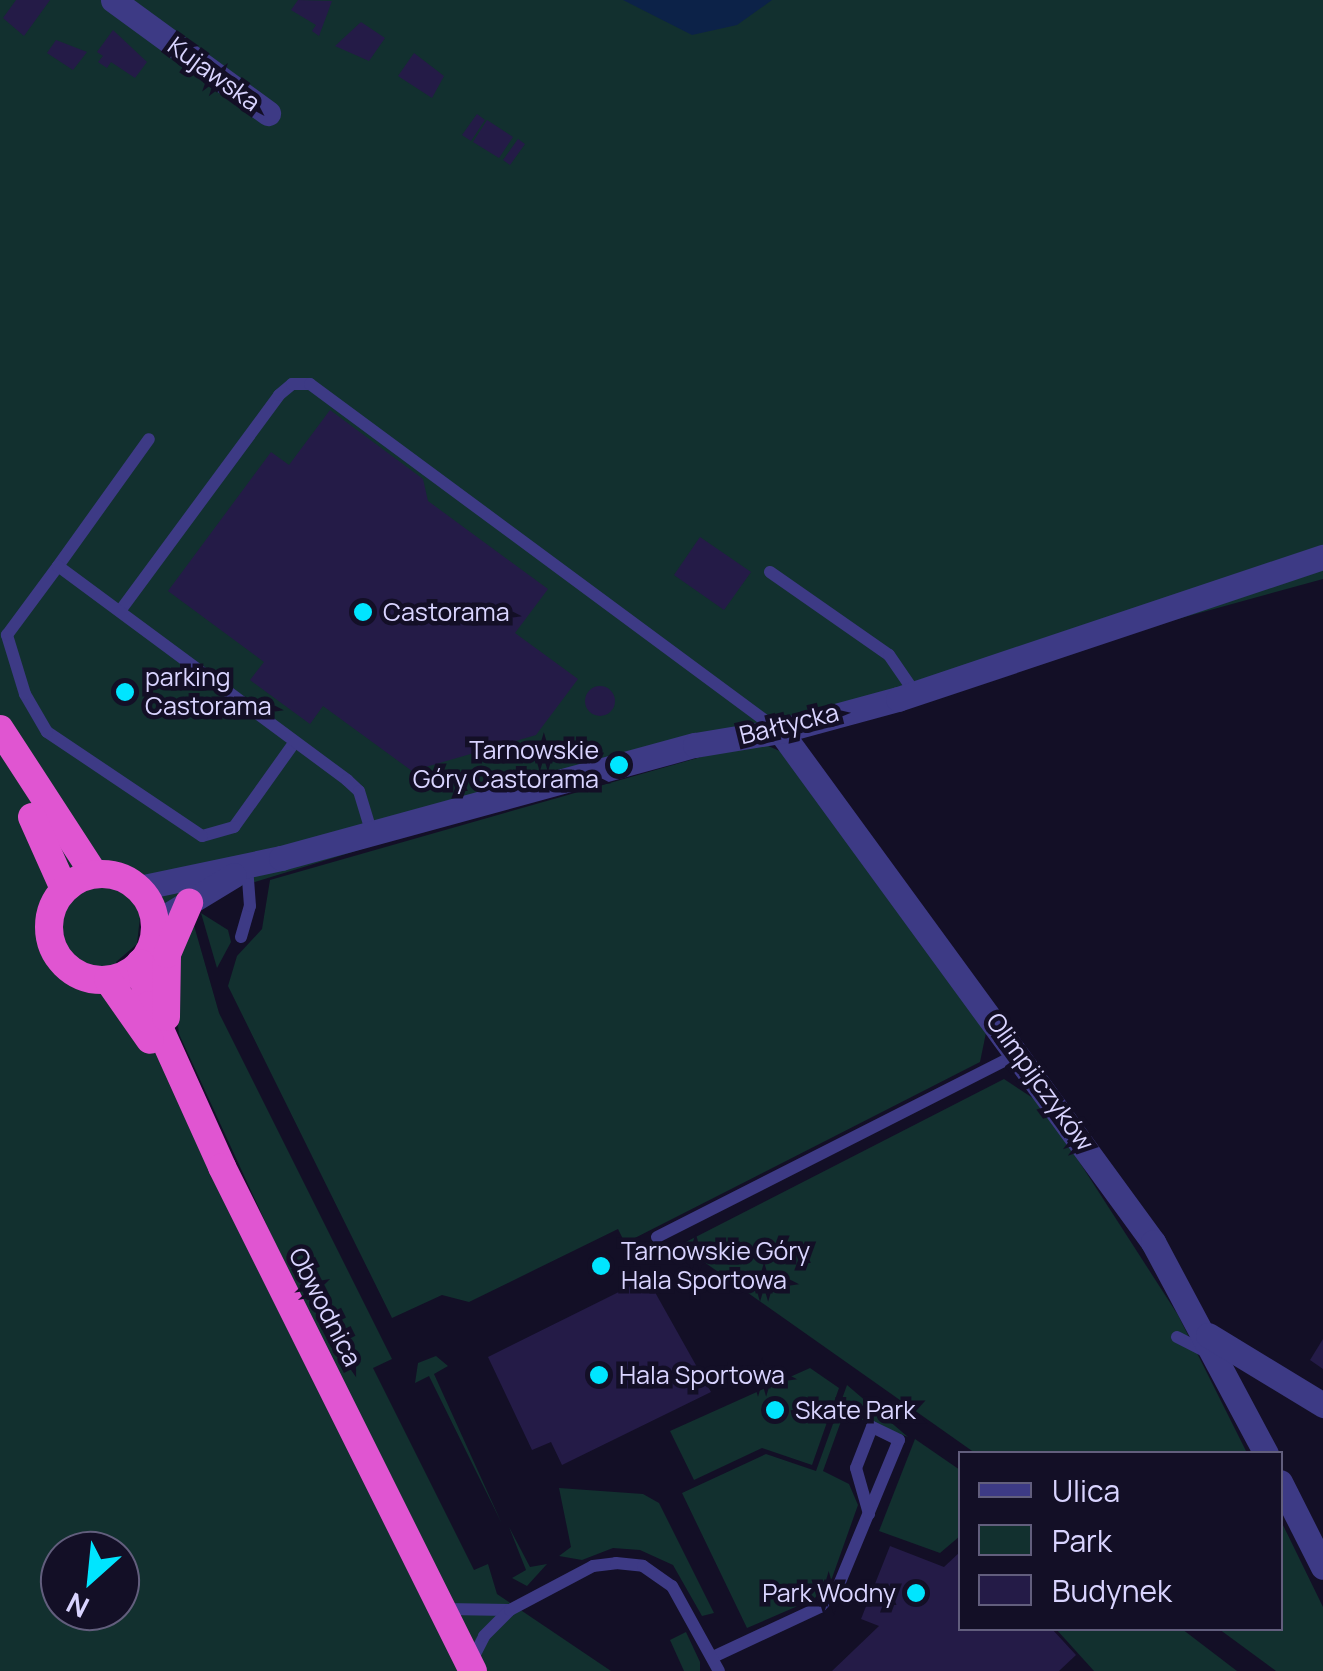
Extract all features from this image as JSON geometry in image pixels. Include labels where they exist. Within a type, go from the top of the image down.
[{"type":"highway","points":[[0,729],[94,874],[139,888],[155,923],[140,963],[108,980],[80,976],[54,948],[49,918],[64,889],[94,874]]},
{"type":"highway","points":[[0,754],[64,889]]},
{"type":"highway","points":[[169,1043],[161,983],[189,903]]},
{"type":"highway","name":"Obwodnica","points":[[140,963],[148,1005],[169,1043],[222,1167],[442,1608],[468,1669]]},
{"type":"highway","name":"Obwodnica","points":[[108,980],[146,1032],[468,1669]]},
{"type":"street","name":"Kujawska","points":[[113,0],[268,113]]},
{"type":"street","name":"Bałtycka","points":[[139,888],[247,866],[695,745],[780,731],[916,693],[1323,556]]},
{"type":"street","name":"Olimpijczyków","points":[[780,731],[1020,1054],[1153,1242],[1219,1358],[1265,1451]]},
{"type":"street","name":"Bałtycka","points":[[155,923],[247,866]]},
{"type":"street","points":[[1206,1334],[1323,1405]]},
{"type":"street","points":[[1283,1488],[1323,1566]]},
{"type":"lane","points":[[120,612],[279,396],[292,384],[310,384],[780,731]]},
{"type":"lane","points":[[149,438],[6,635],[25,694],[47,732],[202,836],[234,827],[294,743]]},
{"type":"lane","points":[[58,566],[359,791],[372,834]]},
{"type":"lane","points":[[770,572],[890,655],[916,693]]},
{"type":"lane","points":[[240,937],[250,906],[247,866]]},
{"type":"lane","points":[[657,1238],[1020,1054]]},
{"type":"lane","points":[[1177,1337],[1219,1358]]},
{"type":"lane","points":[[713,1657],[820,1608],[838,1587],[869,1514],[900,1440],[872,1428],[856,1468],[869,1514]]},
{"type":"lane","points":[[468,1669],[484,1636],[510,1610],[593,1566],[643,1566],[672,1586],[719,1671]]},
{"type":"lane","points":[[442,1608],[510,1610]]},
{"type":"green space","points":[[0,0],[1323,0],[1323,579],[552,791],[140,917],[137,944],[116,962],[409,1535],[179,1034],[171,974],[193,922],[219,1013],[392,1359],[373,1368],[474,1570],[488,1564],[497,1594],[611,1671],[0,1671]]},
{"type":"green space","points":[[757,741],[782,752],[988,1023],[980,1062],[625,1243],[618,1229],[469,1302],[442,1295],[392,1318],[228,986],[237,956],[262,929],[270,880]]},
{"type":"green space","points":[[201,913],[228,930],[231,942],[217,968]]},
{"type":"green space","points":[[1004,1079],[1042,1104],[1178,1315],[1246,1451],[972,1451],[680,1245]]},
{"type":"green space","points":[[436,1356],[448,1366],[434,1374],[502,1524],[429,1376],[415,1383],[418,1363]]},
{"type":"green space","name":"Skate Park","points":[[810,1368],[839,1388],[812,1465],[762,1448],[694,1480],[670,1431]]},
{"type":"green space","points":[[847,1385],[908,1437],[844,1413],[823,1471],[849,1484],[858,1505],[832,1578],[814,1599],[747,1628],[682,1493],[766,1454],[816,1471]]},
{"type":"green space","points":[[915,1439],[958,1469],[958,1538],[940,1553],[879,1531]]},
{"type":"green space","points":[[559,1488],[643,1494],[659,1503],[714,1613],[702,1616],[673,1565],[640,1550],[613,1548],[582,1560],[559,1556],[571,1547]]},
{"type":"green space","points":[[1283,1525],[1323,1607],[1323,1671],[1276,1671],[1222,1631],[1283,1631]]},
{"type":"green space","points":[[509,1527],[530,1567],[547,1564],[527,1586],[512,1578],[526,1570]]},
{"type":"green space","points":[[1058,1631],[1185,1631],[1237,1671],[1094,1671]]},
{"type":"green space","points":[[686,1632],[700,1662],[700,1671],[684,1671],[670,1640]]},
{"type":"water","points":[[623,0],[772,0],[737,25],[692,35]]},
{"type":"building","points":[[16,0],[50,0],[24,36],[3,18]]},
{"type":"building","points":[[298,0],[332,1],[319,36],[312,31],[316,25],[291,10]]},
{"type":"building","points":[[361,22],[385,38],[369,61],[335,46]]},
{"type":"building","points":[[113,30],[147,62],[135,78],[111,62],[107,68],[98,62],[103,56],[97,52]]},
{"type":"building","points":[[56,40],[87,52],[73,70],[47,53]]},
{"type":"building","points":[[414,53],[444,76],[432,98],[398,76]]},
{"type":"building","points":[[477,114],[485,120],[471,141],[462,135]]},
{"type":"building","points":[[487,120],[513,137],[499,158],[473,142]]},
{"type":"building","points":[[518,139],[525,144],[510,165],[503,160]]},
{"type":"building","name":"Castorama","points":[[330,410],[423,479],[428,501],[548,589],[515,633],[578,679],[536,735],[412,771],[323,706],[310,724],[250,680],[264,662],[168,591],[271,452],[289,465]]},
{"type":"building","points":[[700,537],[751,572],[724,610],[674,575]]},
{"type":"building","points":[[600,686],[614,695],[615,701],[606,715],[600,716],[586,707],[585,701],[594,687]]},
{"type":"building","name":"Hala Sportowa","points":[[647,1278],[711,1392],[562,1465],[551,1442],[532,1450],[488,1357]]},
{"type":"building","points":[[1323,1339],[1323,1369],[1310,1360]]},
{"type":"building","name":"Park Wodny","points":[[890,1546],[944,1567],[958,1554],[958,1631],[1054,1631],[1076,1655],[1059,1671],[832,1671],[879,1626],[861,1619]]},
{"type":"place","name":"Castorama","points":[[363,612]]},
{"type":"place","name":"parking Castorama","points":[[125,692]]},
{"type":"place","name":"Tarnowskie Góry Castorama","points":[[619,765]]},
{"type":"place","name":"Tarnowskie Góry Hala Sportowa","points":[[601,1266]]},
{"type":"place","name":"Hala Sportowa","points":[[599,1375]]},
{"type":"place","name":"Skate Park","points":[[775,1410]]},
{"type":"place","name":"Park Wodny","points":[[916,1593]]}]
